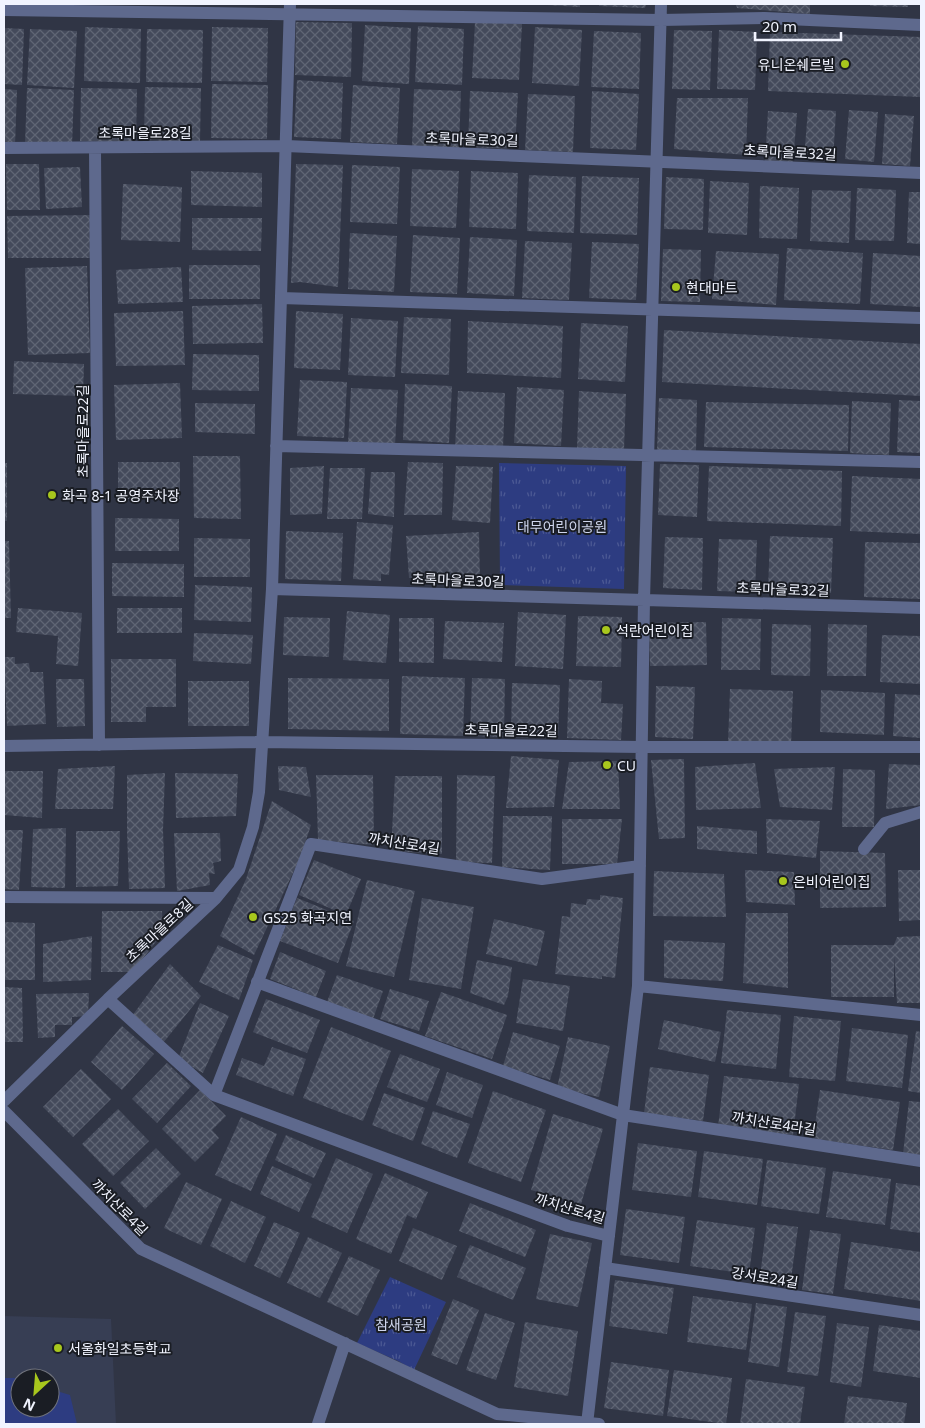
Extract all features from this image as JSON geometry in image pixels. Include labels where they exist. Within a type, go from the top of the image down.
[{"type":"street","points":[[641,748],[661,4]]},
{"type":"street","points":[[262,742],[272,590],[290,9]]},
{"type":"street","points":[[4,10],[290,9],[661,20],[764,18],[921,25]]},
{"type":"street","name":"초록마을로28길","points":[[4,148],[286,146]]},
{"type":"street","name":"초록마을로30길","points":[[286,146],[657,161]]},
{"type":"street","name":"초록마을로22길","points":[[95,148],[99,745]]},
{"type":"street","name":"초록마을로32길","points":[[657,161],[921,173]]},
{"type":"street","points":[[281,298],[921,318]]},
{"type":"street","points":[[276,446],[921,462]]},
{"type":"street","name":"초록마을로30길","points":[[272,590],[644,600]]},
{"type":"street","name":"초록마을로32길","points":[[644,600],[921,608]]},
{"type":"street","name":"초록마을로22길","points":[[4,746],[262,742],[641,748],[921,747]]},
{"type":"street","name":"초록마을로8길","points":[[4,1101],[108,999],[216,898],[239,870],[253,827],[259,792],[262,742]]},
{"type":"street","name":"까치산로4길","points":[[4,1111],[140,1249],[497,1414],[591,1424],[605,1268],[638,986],[641,748]]},
{"type":"street","points":[[864,849],[885,823],[921,812]]},
{"type":"street","name":"까치산로4길","points":[[214,1095],[311,844],[542,879],[640,866]]},
{"type":"street","points":[[4,897],[216,898]]},
{"type":"street","points":[[257,982],[623,1115]]},
{"type":"street","points":[[638,986],[921,1016]]},
{"type":"street","name":"까치산로4길","points":[[108,999],[214,1095],[568,1226],[609,1236]]},
{"type":"street","name":"까치산로4라길","points":[[623,1115],[921,1161]]},
{"type":"street","name":"강서로24길","points":[[605,1268],[921,1315]]},
{"type":"street","points":[[318,1424],[345,1343]]},
{"type":"shaded area","name":"서울화일초등학교","points":[[4,1316],[111,1319],[116,1424],[4,1424]]},
{"type":"green space","name":"대무어린이공원","points":[[499,463],[626,466],[624,589],[500,585]]},
{"type":"green space","name":"참새공원","points":[[390,1277],[446,1302],[414,1370],[357,1343]]},
{"type":"green space","points":[[4,1378],[10,1378],[10,1418],[60,1418],[60,1392],[70,1395],[77,1424],[4,1424]]},
{"type":"building","points":[[580,4],[580,7],[547,5]]},
{"type":"building","points":[[599,4],[646,4],[645,8],[599,6]]},
{"type":"building","points":[[736,4],[810,4],[810,14],[737,8]]},
{"type":"building","points":[[870,4],[908,4],[908,7],[870,6]]},
{"type":"building","points":[[296,22],[352,23],[351,77],[295,75]]},
{"type":"building","points":[[475,22],[522,24],[519,80],[472,78]]},
{"type":"building","points":[[365,25],[411,28],[409,84],[362,81]]},
{"type":"building","points":[[418,26],[464,29],[462,85],[415,82]]},
{"type":"building","points":[[85,27],[141,29],[140,83],[84,81]]},
{"type":"building","points":[[212,27],[268,28],[267,82],[211,81]]},
{"type":"building","points":[[535,27],[582,30],[579,86],[532,83]]},
{"type":"building","points":[[4,28],[24,29],[22,85],[4,84]]},
{"type":"building","points":[[30,29],[77,31],[74,88],[27,85]]},
{"type":"building","points":[[147,29],[203,30],[202,83],[146,82]]},
{"type":"building","points":[[674,30],[712,31],[710,90],[672,89]]},
{"type":"building","points":[[719,30],[757,32],[755,90],[717,89]]},
{"type":"building","points":[[594,31],[641,33],[639,89],[591,87]]},
{"type":"building","name":"유니온쉐르빌","points":[[770,32],[921,37],[921,97],[768,91]]},
{"type":"building","points":[[297,80],[343,83],[341,139],[294,137]]},
{"type":"building","points":[[212,84],[268,85],[267,139],[211,138]]},
{"type":"building","points":[[353,85],[400,88],[397,144],[350,142]]},
{"type":"building","points":[[145,87],[201,88],[200,142],[144,140]]},
{"type":"building","points":[[27,88],[74,90],[72,147],[25,144]]},
{"type":"building","points":[[81,88],[137,89],[136,143],[80,141]]},
{"type":"building","points":[[4,89],[17,90],[15,146],[4,146]]},
{"type":"building","points":[[414,89],[461,91],[459,148],[412,146]]},
{"type":"building","points":[[470,91],[518,93],[515,149],[468,147]]},
{"type":"building","points":[[592,91],[639,94],[636,150],[590,148]]},
{"type":"building","points":[[528,94],[575,96],[573,152],[525,150]]},
{"type":"building","points":[[677,98],[748,98],[746,155],[674,149]]},
{"type":"building","points":[[808,109],[836,111],[833,161],[804,159]]},
{"type":"building","points":[[849,110],[878,112],[874,162],[845,159]]},
{"type":"building","points":[[768,111],[797,113],[793,163],[765,161]]},
{"type":"building","points":[[885,114],[914,116],[910,166],[882,164]]},
{"type":"building","points":[[6,164],[39,164],[40,210],[7,210]]},
{"type":"building","points":[[296,164],[343,165],[338,287],[300,282],[291,283]]},
{"type":"building","points":[[352,165],[400,167],[397,224],[350,222]]},
{"type":"building","points":[[80,167],[82,207],[46,209],[44,168]]},
{"type":"building","points":[[412,169],[459,171],[456,228],[410,226]]},
{"type":"building","points":[[191,171],[262,173],[262,207],[191,205]]},
{"type":"building","points":[[471,171],[518,173],[516,229],[469,227]]},
{"type":"building","points":[[529,175],[576,177],[574,233],[527,231]]},
{"type":"building","points":[[582,176],[639,178],[637,235],[580,233]]},
{"type":"building","points":[[666,177],[704,179],[703,230],[664,229]]},
{"type":"building","points":[[710,181],[749,183],[747,235],[708,233]]},
{"type":"building","points":[[123,184],[182,187],[180,242],[121,240]]},
{"type":"building","points":[[760,186],[799,188],[797,239],[759,238]]},
{"type":"building","points":[[857,188],[896,190],[894,241],[855,240]]},
{"type":"building","points":[[812,190],[851,191],[849,243],[810,241]]},
{"type":"building","points":[[909,192],[921,192],[921,244],[907,243]]},
{"type":"building","points":[[91,215],[91,258],[8,258],[7,216]]},
{"type":"building","points":[[192,218],[262,218],[261,251],[192,250]]},
{"type":"building","points":[[350,233],[397,236],[394,292],[348,289]]},
{"type":"building","points":[[413,235],[460,238],[457,294],[410,292]]},
{"type":"building","points":[[470,237],[517,240],[514,296],[467,293]]},
{"type":"building","points":[[525,241],[572,243],[569,300],[522,298]]},
{"type":"building","points":[[592,242],[639,244],[636,300],[589,298]]},
{"type":"building","points":[[787,248],[863,253],[860,304],[784,300]]},
{"type":"building","points":[[663,249],[701,250],[700,302],[661,301]]},
{"type":"building","points":[[716,251],[779,254],[776,305],[712,299]]},
{"type":"building","points":[[873,253],[921,256],[921,307],[870,304]]},
{"type":"building","points":[[189,265],[260,265],[260,299],[189,299]]},
{"type":"building","points":[[87,266],[90,353],[28,355],[25,268]]},
{"type":"building","points":[[181,267],[183,302],[118,304],[116,270]]},
{"type":"building","points":[[262,304],[263,343],[193,344],[192,306]]},
{"type":"building","points":[[183,311],[185,365],[116,366],[114,313]]},
{"type":"building","points":[[296,311],[343,314],[340,370],[294,368]]},
{"type":"building","points":[[404,317],[451,319],[449,375],[401,373]]},
{"type":"building","points":[[351,318],[398,321],[395,377],[348,375]]},
{"type":"building","points":[[468,321],[563,326],[561,378],[467,373]]},
{"type":"building","points":[[581,323],[628,326],[625,382],[578,379]]},
{"type":"building","points":[[664,330],[921,344],[921,396],[662,382]]},
{"type":"building","points":[[193,354],[259,355],[259,391],[192,390]]},
{"type":"building","points":[[14,361],[84,364],[83,396],[13,394]]},
{"type":"building","points":[[300,380],[347,382],[344,438],[297,436]]},
{"type":"building","points":[[180,383],[182,438],[116,440],[114,385]]},
{"type":"building","points":[[405,384],[452,386],[449,443],[403,440]]},
{"type":"building","points":[[517,387],[564,390],[561,446],[514,443]]},
{"type":"building","points":[[351,388],[398,390],[395,446],[348,444]]},
{"type":"building","points":[[458,391],[505,393],[503,449],[455,447]]},
{"type":"building","points":[[579,391],[626,394],[624,450],[577,448]]},
{"type":"building","points":[[659,398],[697,400],[696,452],[657,450]]},
{"type":"building","points":[[899,400],[921,401],[921,453],[897,452]]},
{"type":"building","points":[[852,401],[891,403],[889,455],[850,453]]},
{"type":"building","points":[[706,402],[849,405],[848,451],[704,447]]},
{"type":"building","points":[[195,403],[255,404],[255,434],[195,432]]},
{"type":"building","points":[[193,456],[240,456],[241,519],[194,518]]},
{"type":"building","points":[[118,462],[180,462],[180,499],[118,499]]},
{"type":"building","points":[[408,462],[443,463],[442,515],[404,515]]},
{"type":"building","points":[[4,463],[7,463],[7,521],[4,521]]},
{"type":"building","points":[[660,464],[699,465],[697,517],[658,515]]},
{"type":"building","points":[[324,466],[322,514],[290,515],[290,468]]},
{"type":"building","points":[[456,466],[493,467],[490,523],[452,520]]},
{"type":"building","points":[[709,466],[842,471],[841,526],[707,521]]},
{"type":"building","points":[[330,468],[365,468],[362,519],[327,519]]},
{"type":"building","points":[[371,472],[395,472],[394,517],[368,514]]},
{"type":"building","points":[[852,476],[921,479],[921,534],[850,531]]},
{"type":"building","points":[[115,518],[179,519],[179,551],[115,551]]},
{"type":"building","points":[[357,522],[393,525],[389,575],[381,574],[381,581],[353,579]]},
{"type":"building","points":[[286,531],[343,533],[341,581],[285,579]]},
{"type":"building","points":[[479,532],[480,580],[409,578],[406,536]]},
{"type":"building","points":[[770,536],[833,538],[831,593],[768,591]]},
{"type":"building","points":[[665,537],[703,538],[702,590],[663,588]]},
{"type":"building","points":[[194,538],[250,539],[250,577],[194,577]]},
{"type":"building","points":[[719,539],[757,540],[755,592],[717,591]]},
{"type":"building","points":[[4,541],[9,541],[11,618],[4,618]]},
{"type":"building","points":[[865,542],[921,543],[921,599],[864,597]]},
{"type":"building","points":[[112,563],[184,564],[184,597],[112,596]]},
{"type":"building","points":[[195,585],[252,587],[251,622],[194,620]]},
{"type":"building","points":[[18,608],[82,613],[78,666],[56,664],[58,636],[16,632]]},
{"type":"building","points":[[117,608],[182,608],[182,633],[117,633]]},
{"type":"building","points":[[347,611],[390,615],[386,663],[343,660]]},
{"type":"building","points":[[518,612],[566,615],[563,669],[515,666]]},
{"type":"building","points":[[578,616],[622,617],[621,667],[576,666]]},
{"type":"building","points":[[284,617],[330,618],[329,657],[283,655]]},
{"type":"building","points":[[399,618],[434,618],[434,663],[399,662]]},
{"type":"building","points":[[722,618],[761,619],[760,670],[721,670]]},
{"type":"building","points":[[445,621],[504,623],[502,662],[443,659]]},
{"type":"building","points":[[706,622],[707,665],[650,666],[649,623]]},
{"type":"building","points":[[772,624],[811,625],[810,676],[771,675]]},
{"type":"building","points":[[828,624],[867,625],[866,676],[827,676]]},
{"type":"building","points":[[194,633],[253,635],[251,664],[193,661]]},
{"type":"building","points":[[882,635],[921,636],[921,684],[880,682]]},
{"type":"building","points":[[4,657],[15,657],[15,664],[29,663],[30,672],[43,672],[46,724],[7,726]]},
{"type":"building","points":[[111,659],[176,659],[176,707],[146,707],[146,722],[111,722]]},
{"type":"building","points":[[402,676],[465,678],[463,736],[400,734]]},
{"type":"building","points":[[288,678],[389,679],[389,731],[288,729]]},
{"type":"building","points":[[472,678],[505,679],[504,737],[470,736]]},
{"type":"building","points":[[56,679],[84,679],[85,726],[57,727]]},
{"type":"building","points":[[569,679],[602,681],[601,703],[623,704],[621,740],[567,738]]},
{"type":"building","points":[[188,681],[249,681],[249,726],[188,726]]},
{"type":"building","points":[[512,683],[560,685],[558,738],[511,737]]},
{"type":"building","points":[[656,686],[695,687],[693,739],[655,737]]},
{"type":"building","points":[[730,689],[793,691],[791,746],[728,744]]},
{"type":"building","points":[[821,690],[885,693],[884,735],[820,732]]},
{"type":"building","points":[[895,694],[921,695],[921,738],[893,736]]},
{"type":"building","points":[[511,756],[559,760],[554,807],[506,808]]},
{"type":"building","points":[[684,759],[685,838],[659,839],[651,760]]},
{"type":"building","points":[[618,761],[620,809],[562,809],[569,762]]},
{"type":"building","points":[[755,763],[761,808],[696,810],[695,767]]},
{"type":"building","points":[[889,764],[921,765],[921,805],[886,809]]},
{"type":"building","points":[[115,766],[113,809],[55,809],[58,769]]},
{"type":"building","points":[[278,766],[306,767],[311,797],[279,790]]},
{"type":"building","points":[[835,767],[832,810],[780,807],[774,769]]},
{"type":"building","points":[[843,769],[875,770],[874,827],[842,827]]},
{"type":"building","points":[[4,771],[43,771],[42,818],[4,815]]},
{"type":"building","points":[[165,773],[163,830],[165,888],[129,889],[127,775]]},
{"type":"building","points":[[175,773],[238,774],[236,816],[176,818]]},
{"type":"building","points":[[316,775],[373,775],[374,845],[318,840]]},
{"type":"building","points":[[457,775],[495,776],[492,863],[456,862]]},
{"type":"building","points":[[395,776],[442,776],[442,854],[391,851]]},
{"type":"building","points":[[272,801],[311,825],[301,856],[254,955],[220,936],[246,879]]},
{"type":"building","points":[[503,816],[552,816],[550,870],[502,867]]},
{"type":"building","points":[[562,819],[622,819],[617,864],[562,864]]},
{"type":"building","points":[[766,819],[820,821],[816,858],[767,853]]},
{"type":"building","points":[[697,826],[757,831],[757,854],[697,849]]},
{"type":"building","points":[[66,828],[65,888],[31,887],[33,829]]},
{"type":"building","points":[[4,830],[23,830],[19,890],[4,889]]},
{"type":"building","points":[[76,831],[120,831],[118,886],[76,887]]},
{"type":"building","points":[[174,833],[220,833],[221,861],[213,863],[215,874],[209,873],[210,885],[177,891]]},
{"type":"building","points":[[820,851],[885,853],[886,907],[820,908]]},
{"type":"building","points":[[314,860],[361,879],[346,915],[299,895]]},
{"type":"building","points":[[745,870],[794,872],[795,905],[746,902]]},
{"type":"building","points":[[898,870],[921,870],[921,920],[899,921]]},
{"type":"building","points":[[654,871],[724,874],[726,917],[653,916]]},
{"type":"building","points":[[367,880],[415,891],[394,977],[346,966]]},
{"type":"building","points":[[600,895],[623,898],[615,978],[602,976],[602,979],[555,974],[562,916],[570,917],[571,903],[586,905],[587,899],[600,900]]},
{"type":"building","points":[[297,898],[354,921],[338,963],[280,941]]},
{"type":"building","points":[[422,898],[474,907],[461,989],[409,980]]},
{"type":"building","points":[[102,911],[162,911],[163,933],[132,972],[101,972]]},
{"type":"building","points":[[746,913],[788,913],[788,988],[743,983]]},
{"type":"building","points":[[494,919],[545,931],[537,966],[486,954]]},
{"type":"building","points":[[4,922],[35,923],[35,980],[4,980]]},
{"type":"building","points":[[92,936],[91,980],[43,982],[43,944]]},
{"type":"building","points":[[921,936],[921,1003],[897,1003],[894,955],[894,997],[831,997],[831,945],[894,945],[897,937]]},
{"type":"building","points":[[664,940],[725,943],[723,981],[664,978]]},
{"type":"building","points":[[218,945],[253,960],[239,1000],[199,982]]},
{"type":"building","points":[[280,952],[326,971],[316,997],[270,979]]},
{"type":"building","points":[[477,960],[512,967],[508,996],[504,1005],[470,993]]},
{"type":"building","points":[[170,964],[201,996],[163,1043],[132,1016]]},
{"type":"building","points":[[337,975],[383,991],[373,1019],[327,1002]]},
{"type":"building","points":[[523,979],[570,986],[563,1031],[516,1023]]},
{"type":"building","points":[[4,987],[22,988],[23,1042],[4,1042]]},
{"type":"building","points":[[390,989],[429,1001],[419,1031],[380,1019]]},
{"type":"building","points":[[441,992],[507,1015],[492,1059],[425,1036]]},
{"type":"building","points":[[89,993],[88,1016],[72,1017],[72,1025],[55,1025],[55,1037],[38,1038],[36,994]]},
{"type":"building","points":[[266,999],[320,1020],[307,1053],[253,1032]]},
{"type":"building","points":[[200,1003],[229,1016],[203,1073],[178,1059]]},
{"type":"building","points":[[727,1010],[781,1015],[776,1069],[721,1063]]},
{"type":"building","points":[[794,1016],[841,1021],[835,1081],[789,1077]]},
{"type":"building","points":[[664,1020],[721,1032],[715,1062],[658,1049]]},
{"type":"building","points":[[122,1026],[154,1054],[122,1090],[91,1062]]},
{"type":"building","points":[[331,1027],[391,1051],[363,1121],[303,1098]]},
{"type":"building","points":[[852,1028],[908,1035],[902,1088],[846,1081]]},
{"type":"building","points":[[916,1031],[921,1032],[921,1093],[908,1091]]},
{"type":"building","points":[[513,1032],[560,1046],[550,1080],[503,1066]]},
{"type":"building","points":[[568,1037],[610,1046],[599,1097],[557,1088]]},
{"type":"building","points":[[272,1047],[306,1059],[293,1096],[236,1075],[242,1058],[264,1066]]},
{"type":"building","points":[[400,1054],[440,1069],[427,1102],[387,1087]]},
{"type":"building","points":[[167,1063],[191,1086],[157,1123],[132,1099]]},
{"type":"building","points":[[650,1067],[709,1075],[703,1121],[644,1113]]},
{"type":"building","points":[[81,1069],[111,1099],[73,1137],[43,1107]]},
{"type":"building","points":[[447,1072],[483,1085],[472,1118],[436,1105]]},
{"type":"building","points":[[724,1076],[799,1084],[793,1135],[718,1127]]},
{"type":"building","points":[[200,1090],[226,1116],[212,1130],[219,1138],[195,1162],[162,1129]]},
{"type":"building","points":[[820,1090],[900,1102],[893,1150],[813,1139]]},
{"type":"building","points":[[493,1091],[546,1110],[521,1182],[468,1163]]},
{"type":"building","points":[[384,1093],[425,1108],[413,1141],[372,1125]]},
{"type":"building","points":[[909,1101],[921,1102],[921,1156],[903,1154]]},
{"type":"building","points":[[118,1109],[149,1141],[113,1176],[82,1144]]},
{"type":"building","points":[[433,1111],[470,1124],[457,1158],[421,1144]]},
{"type":"building","points":[[553,1114],[603,1129],[581,1204],[531,1190]]},
{"type":"building","points":[[241,1117],[277,1134],[251,1191],[215,1175]]},
{"type":"building","points":[[286,1135],[326,1153],[314,1178],[275,1160]]},
{"type":"building","points":[[638,1143],[697,1151],[691,1197],[632,1190]]},
{"type":"building","points":[[156,1148],[181,1174],[145,1209],[120,1183]]},
{"type":"building","points":[[704,1151],[763,1159],[757,1205],[698,1197]]},
{"type":"building","points":[[336,1158],[373,1174],[347,1233],[311,1217]]},
{"type":"building","points":[[767,1160],[826,1168],[819,1214],[761,1206]]},
{"type":"building","points":[[272,1166],[312,1184],[299,1212],[260,1194]]},
{"type":"building","points":[[833,1171],[891,1179],[885,1225],[826,1217]]},
{"type":"building","points":[[385,1173],[428,1192],[416,1219],[407,1215],[391,1254],[356,1239]]},
{"type":"building","points":[[186,1182],[222,1199],[201,1245],[164,1228]]},
{"type":"building","points":[[896,1183],[921,1186],[921,1233],[890,1229]]},
{"type":"building","points":[[231,1201],[266,1217],[245,1263],[210,1246]]},
{"type":"building","points":[[470,1203],[536,1230],[525,1257],[459,1231]]},
{"type":"building","points":[[626,1209],[685,1217],[679,1263],[620,1255]]},
{"type":"building","points":[[697,1220],[755,1228],[749,1274],[690,1266]]},
{"type":"building","points":[[274,1222],[300,1233],[280,1278],[254,1266]]},
{"type":"building","points":[[767,1223],[798,1227],[790,1287],[759,1283]]},
{"type":"building","points":[[413,1228],[457,1246],[442,1280],[399,1261]]},
{"type":"building","points":[[810,1230],[841,1234],[833,1294],[802,1290]]},
{"type":"building","points":[[550,1234],[592,1243],[578,1307],[536,1299]]},
{"type":"building","points":[[308,1237],[342,1253],[320,1298],[287,1283]]},
{"type":"building","points":[[851,1242],[921,1252],[921,1301],[844,1289]]},
{"type":"building","points":[[470,1245],[526,1268],[513,1300],[457,1277]]},
{"type":"building","points":[[349,1256],[380,1270],[358,1316],[327,1302]]},
{"type":"building","points":[[615,1280],[674,1288],[667,1334],[609,1326]]},
{"type":"building","points":[[693,1296],[752,1304],[746,1350],[687,1342]]},
{"type":"building","points":[[453,1299],[479,1310],[457,1365],[431,1355]]},
{"type":"building","points":[[756,1303],[787,1307],[779,1367],[748,1362]]},
{"type":"building","points":[[795,1312],[826,1316],[818,1376],[787,1372]]},
{"type":"building","points":[[485,1313],[515,1323],[496,1380],[466,1370]]},
{"type":"building","points":[[525,1322],[578,1331],[568,1396],[514,1387]]},
{"type":"building","points":[[837,1323],[869,1327],[861,1387],[830,1382]]},
{"type":"building","points":[[879,1325],[921,1331],[921,1378],[873,1371]]},
{"type":"building","points":[[611,1362],[669,1370],[663,1416],[604,1408]]},
{"type":"building","points":[[674,1370],[732,1378],[726,1424],[667,1416]]},
{"type":"building","points":[[746,1379],[805,1387],[800,1424],[740,1424]]},
{"type":"building","points":[[848,1396],[907,1403],[904,1424],[844,1424]]},
{"type":"place","name":"유니온쉐르빌","points":[[845,64]]},
{"type":"place","name":"현대마트","points":[[676,287]]},
{"type":"place","name":"화곡 8-1 공영주차장","points":[[52,495]]},
{"type":"place","name":"석란어린이집","points":[[606,630]]},
{"type":"place","name":"CU","points":[[607,765]]},
{"type":"place","name":"은비어린이집","points":[[783,881]]},
{"type":"place","name":"GS25 화곡지연","points":[[253,917]]},
{"type":"place","name":"서울화일초등학교","points":[[58,1348]]}]
